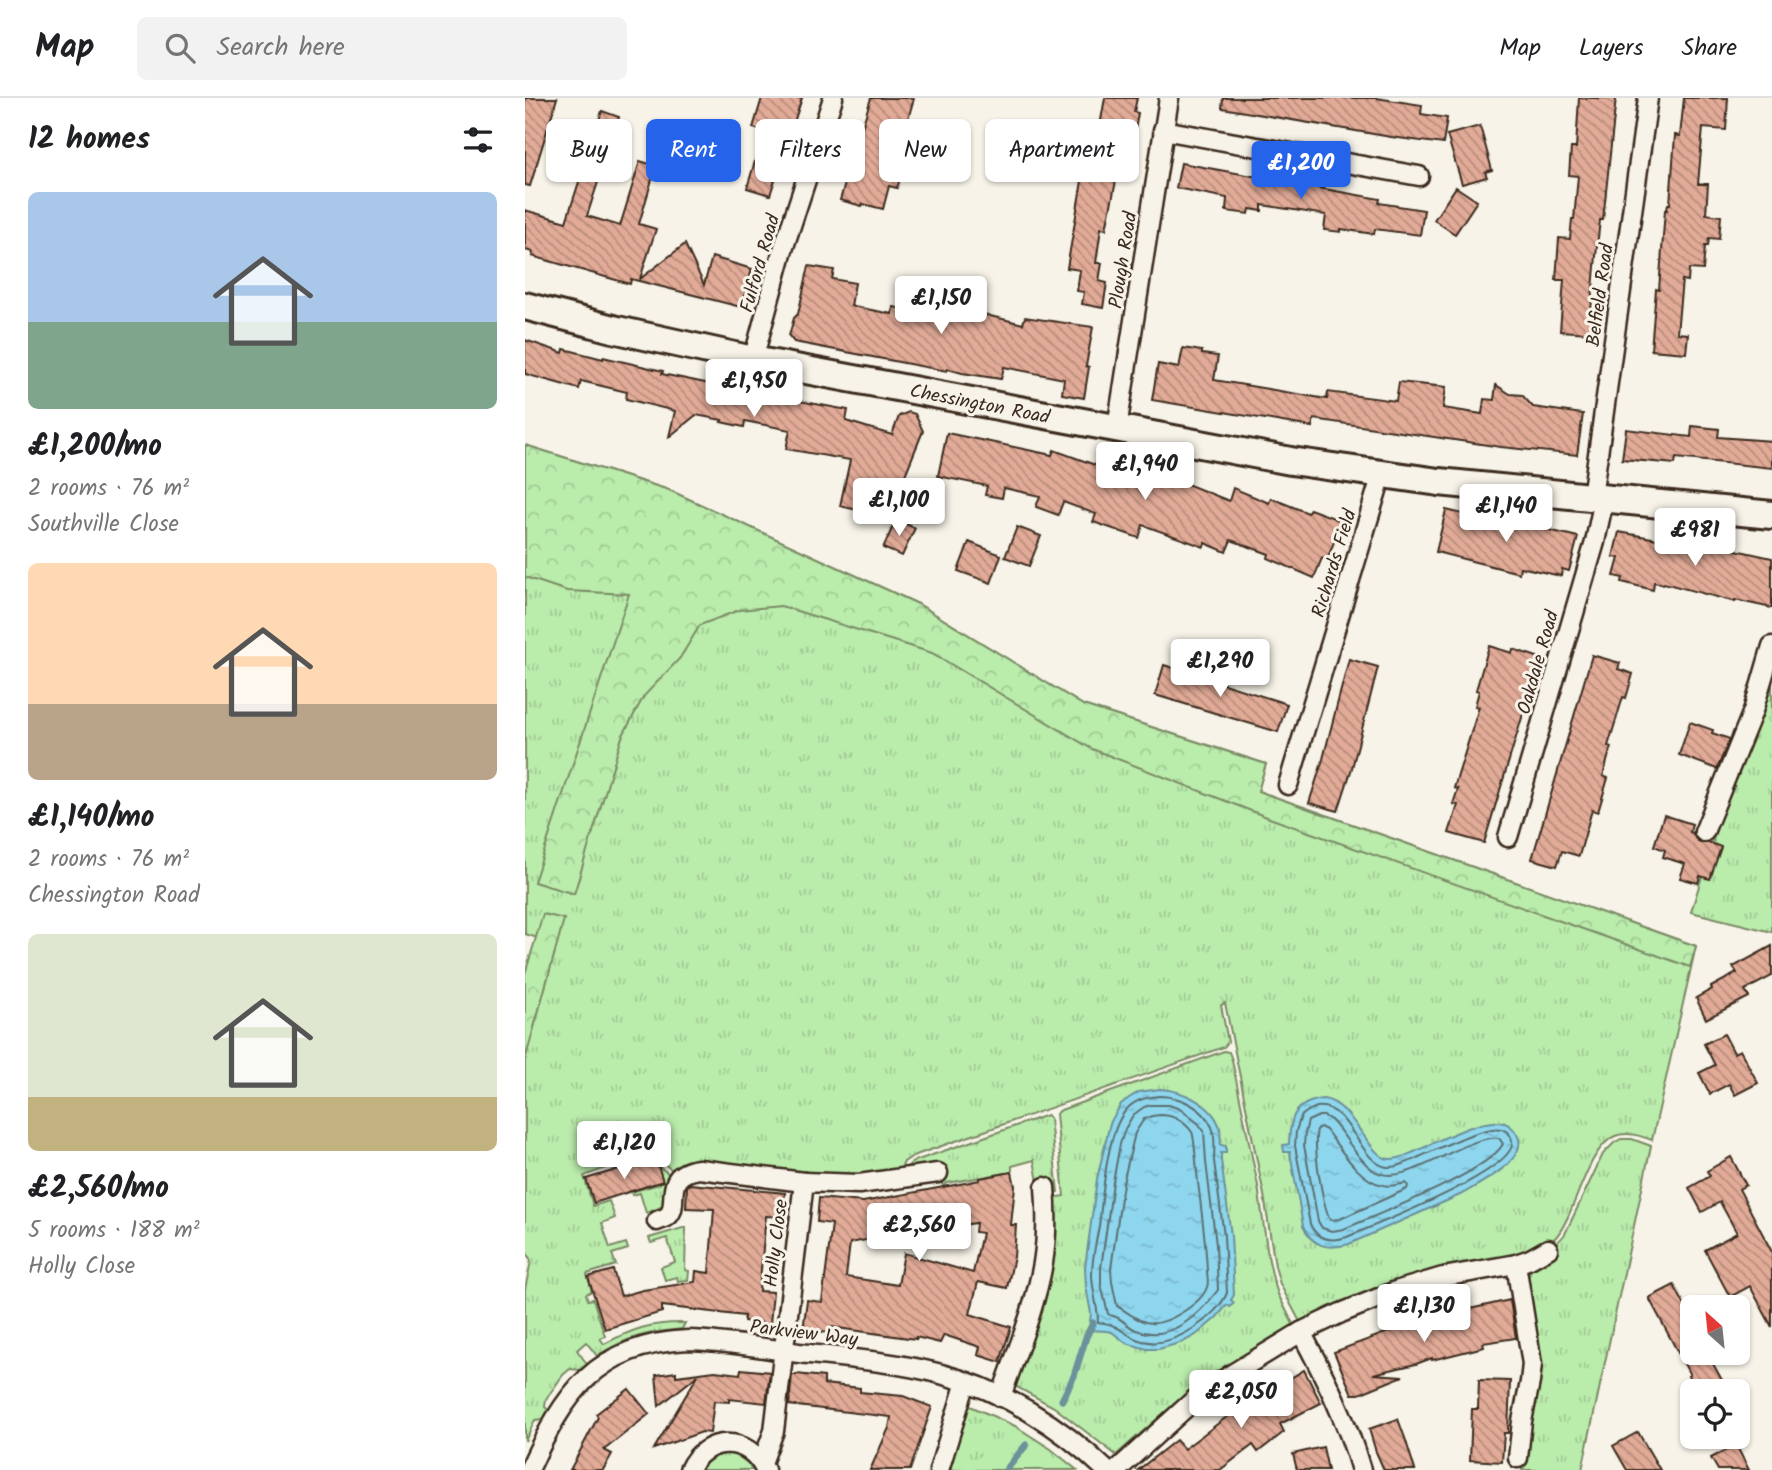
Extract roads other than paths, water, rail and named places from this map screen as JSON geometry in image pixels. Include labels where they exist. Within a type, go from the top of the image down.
[{"type":"main road","name":"Chessington Road","points":[[525,306],[753,360],[1291,461],[1440,482],[1772,515]]},
{"type":"street","name":"Fulford Road","points":[[753,360],[782,253],[833,98]]},
{"type":"street","name":"Plough Road","points":[[1117,428],[1169,98]]},
{"type":"street","name":"Belfield Road","points":[[1598,498],[1648,98]]},
{"type":"street","points":[[1163,130],[1419,176]]},
{"type":"street","name":"Richards Field","points":[[1287,785],[1382,474]]},
{"type":"street","name":"Oakdale Road","points":[[1508,837],[1595,542],[1598,498]]},
{"type":"street","points":[[1704,832],[1753,711],[1772,646]]},
{"type":"street","name":"Holly Close","points":[[657,1221],[670,1213],[675,1184],[679,1179],[689,1171],[699,1169],[804,1182],[859,1184],[938,1173]]},
{"type":"street","name":"Holly Close","points":[[758,1461],[774,1431],[804,1182]]},
{"type":"street","points":[[1001,1397],[1033,1306],[1042,1264],[1046,1222],[1045,1187]]},
{"type":"street","points":[[1117,1470],[1193,1401],[1301,1332],[1413,1285],[1516,1264],[1548,1249]]},
{"type":"street","points":[[1516,1264],[1532,1364],[1518,1458]]},
{"type":"street","points":[[1301,1332],[1338,1404],[1361,1470]]},
{"type":"street","name":"Parkview Way","points":[[530,1470],[571,1394],[583,1381],[623,1354],[663,1342],[688,1340],[887,1363],[966,1382],[1031,1411],[1105,1470]]},
{"type":"street","points":[[939,1470],[966,1382]]},
{"type":"street","points":[[689,1470],[700,1454],[716,1445],[733,1444],[758,1461]]},
{"type":"water","points":[[1160,1089],[1187,1095],[1204,1105],[1220,1128],[1221,1145],[1226,1146],[1226,1153],[1221,1153],[1221,1160],[1231,1235],[1234,1295],[1231,1300],[1234,1303],[1230,1307],[1227,1305],[1196,1335],[1183,1342],[1159,1349],[1147,1349],[1126,1343],[1112,1332],[1089,1330],[1091,1313],[1085,1267],[1097,1179],[1110,1123],[1121,1104],[1129,1098],[1139,1092]]},
{"type":"water","points":[[1323,1099],[1334,1102],[1343,1109],[1374,1149],[1389,1159],[1402,1157],[1463,1130],[1490,1122],[1501,1122],[1512,1127],[1519,1139],[1519,1148],[1507,1165],[1460,1195],[1349,1244],[1334,1247],[1321,1245],[1311,1239],[1303,1226],[1290,1152],[1284,1152],[1283,1145],[1289,1144],[1295,1113],[1306,1104]]},
{"type":"waterway","points":[[1062,1400],[1074,1376],[1093,1323]]},
{"type":"waterway","points":[[1006,1470],[1026,1445]]}]
